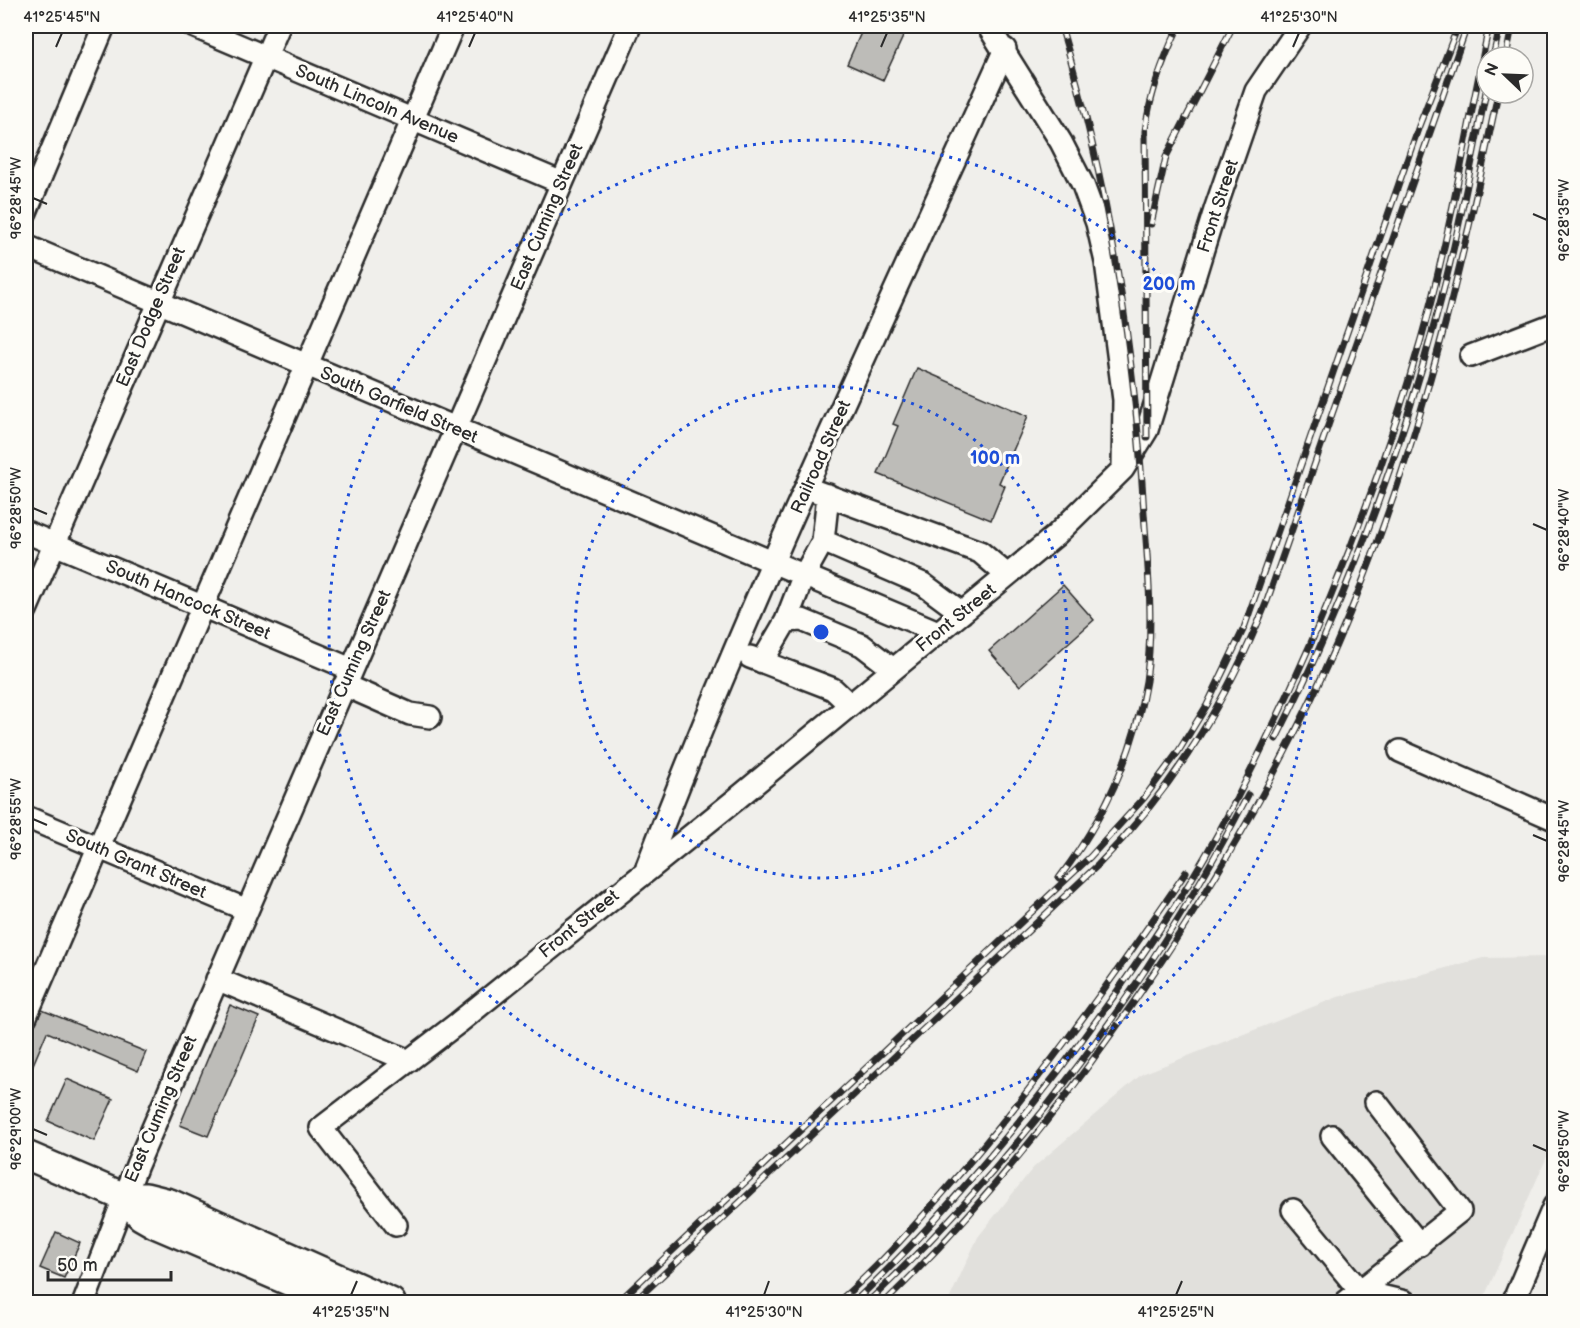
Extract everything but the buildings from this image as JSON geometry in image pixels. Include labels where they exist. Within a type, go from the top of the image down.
[{"type":"main road","points":[[26,1155],[124,1197],[146,1197],[170,1203],[318,1283],[391,1302]]},
{"type":"main road","points":[[318,1283],[336,1302]]},
{"type":"street","points":[[26,212],[104,26]]},
{"type":"street","name":"South Lincoln Avenue","points":[[193,26],[561,183]]},
{"type":"street","name":"East Dodge Street","points":[[26,610],[157,303],[279,26]]},
{"type":"street","points":[[26,1016],[453,26]]},
{"type":"street","name":"East Cuming Street","points":[[84,1302],[124,1197],[630,26]]},
{"type":"street","points":[[988,26],[1005,49],[1061,142],[1083,185],[1097,222],[1106,262],[1124,400],[1123,469]]},
{"type":"street","name":"Front Street","points":[[396,1225],[321,1128],[409,1061],[962,613],[1081,513],[1123,469],[1147,429],[1215,210],[1256,91],[1299,26]]},
{"type":"street","name":"Railroad Street","points":[[647,868],[683,773],[773,564],[1005,49]]},
{"type":"street","name":"South Garfield Street","points":[[26,246],[938,632]]},
{"type":"street","points":[[1471,356],[1554,324]]},
{"type":"street","points":[[807,488],[980,552],[1007,575]]},
{"type":"street","points":[[762,662],[786,621],[803,576],[823,541],[828,495]]},
{"type":"street","name":"South Hancock Street","points":[[26,532],[203,606],[347,677],[410,714],[430,717]]},
{"type":"street","points":[[823,541],[923,584],[962,613]]},
{"type":"street","points":[[786,621],[802,620],[862,645],[893,669]]},
{"type":"street","points":[[736,650],[833,689],[850,705]]},
{"type":"street","points":[[1400,751],[1554,819]]},
{"type":"street","name":"South Grant Street","points":[[26,816],[247,910]]},
{"type":"street","points":[[217,980],[409,1061]]},
{"type":"street","points":[[1353,1297],[1460,1211],[1376,1102]]},
{"type":"street","points":[[1332,1137],[1420,1245]]},
{"type":"street","points":[[1513,1302],[1554,1206]]},
{"type":"street","points":[[1293,1210],[1353,1297],[1405,1302]]},
{"type":"shaded area","points":[[1554,957],[1554,1141],[1482,1302],[948,1302],[978,1237],[1033,1168],[1142,1074],[1338,997],[1483,958]]},
{"type":"railway","points":[[1059,878],[1090,833],[1125,760],[1141,708],[1150,639],[1140,450],[1126,328],[1117,267],[1093,146],[1061,26]]},
{"type":"railway","points":[[1147,437],[1145,131],[1158,77],[1179,26]]},
{"type":"railway","points":[[1151,224],[1166,157],[1233,26]]},
{"type":"railway","points":[[618,1302],[1090,857],[1144,798],[1178,752],[1207,705],[1244,628],[1419,126],[1458,26]]},
{"type":"railway","points":[[634,1302],[1098,865],[1151,805],[1196,742],[1234,674],[1267,601],[1467,26]]},
{"type":"railway","points":[[854,1302],[952,1201],[1073,1052],[1175,906],[1206,855],[1249,775],[1326,607],[1378,475],[1393,430],[1421,339],[1441,261],[1489,26]]},
{"type":"railway","points":[[1496,45],[1500,26]]},
{"type":"railway","points":[[1508,45],[1512,26]]},
{"type":"railway","points":[[1276,739],[1346,585],[1367,533],[1404,426],[1444,289],[1483,105]]},
{"type":"railway","points":[[885,1302],[947,1239],[1005,1173],[1112,1033],[1154,973],[1231,850],[1300,722],[1360,589],[1420,415],[1449,309],[1495,105]]},
{"type":"railway","points":[[868,1302],[978,1188],[1079,1064],[1169,933],[1248,795]]},
{"type":"railway","points":[[838,1302],[866,1277],[905,1236],[1007,1117],[1099,996],[1186,872]]}]
